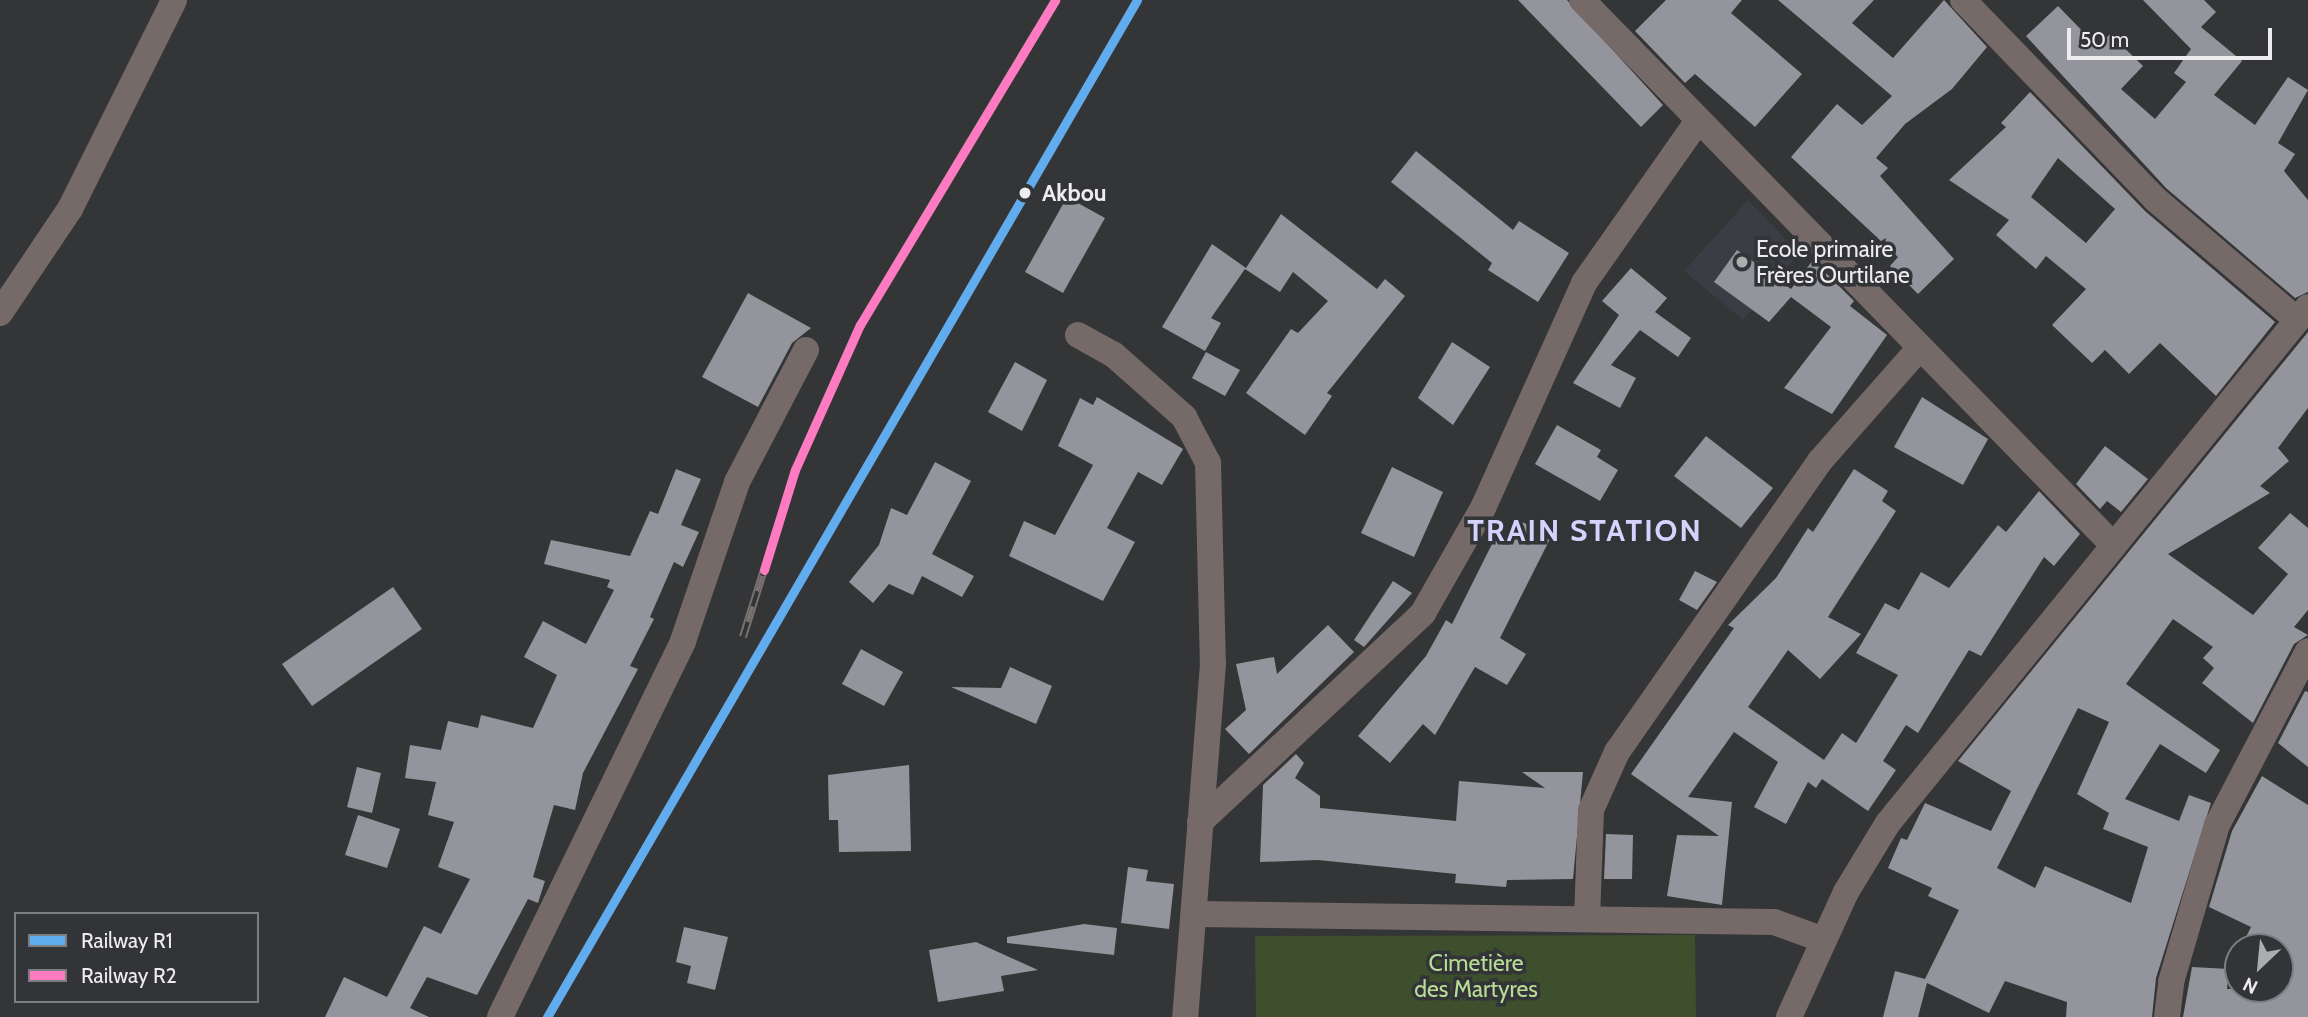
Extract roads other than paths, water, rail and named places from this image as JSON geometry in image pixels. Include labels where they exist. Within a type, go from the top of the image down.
[{"type":"street","points":[[0,313],[70,209],[174,0]]},
{"type":"street","points":[[1582,0],[1918,351],[2114,546]]},
{"type":"street","points":[[1789,1017],[1824,940],[1888,823],[2302,314],[2155,199],[1963,0]]},
{"type":"street","points":[[1200,821],[1423,613],[1483,508],[1584,283],[1697,121]]},
{"type":"street","points":[[1079,335],[1114,355],[1184,417],[1208,463],[1213,664],[1200,821],[1196,914],[1185,1017]]},
{"type":"street","points":[[500,1017],[683,641],[737,482],[806,350]]},
{"type":"street","points":[[1587,919],[1591,810],[1617,752],[1820,461],[1918,351]]},
{"type":"street","points":[[2167,1017],[2171,982],[2217,825],[2308,651]]},
{"type":"street","points":[[1196,914],[1774,922],[1824,940]]},
{"type":"railway","points":[[743,637],[795,470],[860,325],[1055,0]]},
{"type":"rail line","name":"R2","points":[[764,570],[795,470],[860,325],[1055,0]]},
{"type":"rail line","name":"R1","points":[[547,1017],[1137,0]]},
{"type":"place","name":"Akbou","points":[[1025,193]]},
{"type":"place","name":"Ecole primaire Frères Ourtilane","points":[[1742,262]]},
{"type":"district","name":"TRAIN STATION","points":[[1585,531]]},
{"type":"park label","name":"Cimetière des Martyres","points":[[1476,976]]}]
